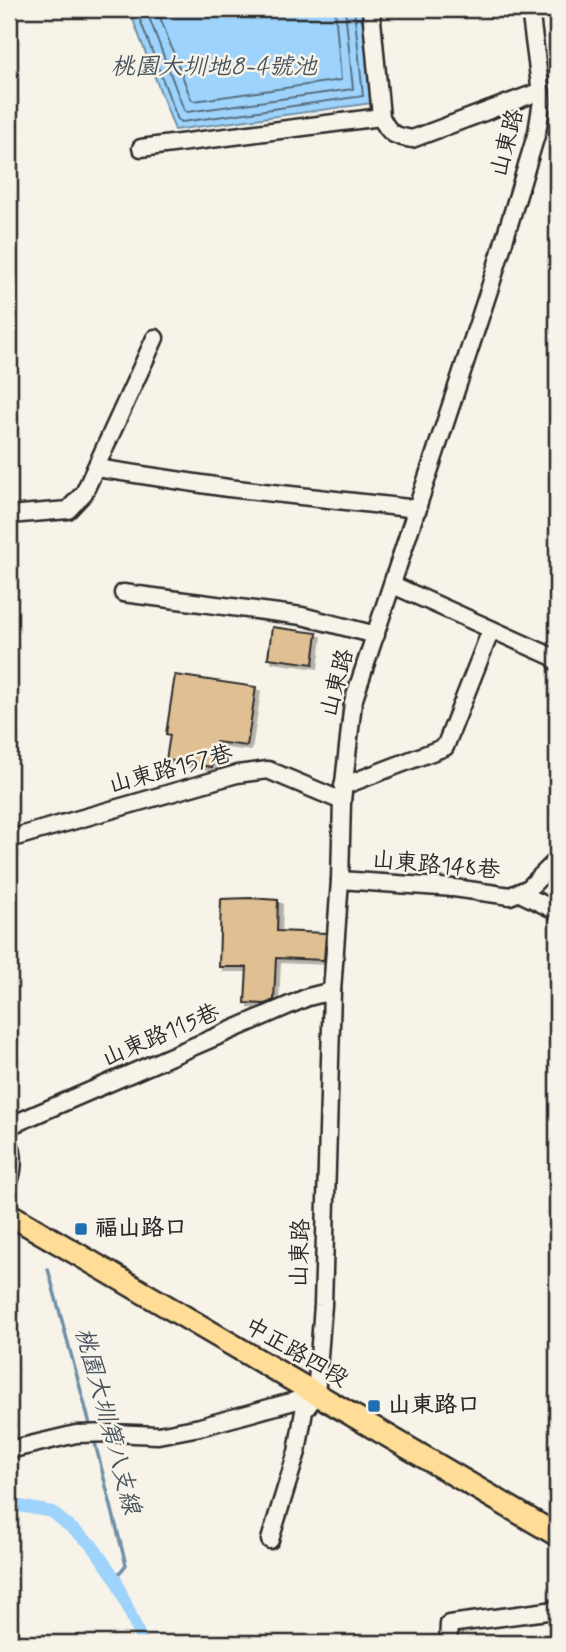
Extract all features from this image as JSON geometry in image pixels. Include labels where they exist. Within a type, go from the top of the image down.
[{"type":"main road","name":"中正路四段","points":[[9,1214],[557,1535]]},
{"type":"street","points":[[371,9],[382,117],[387,131],[395,137],[412,139],[547,96]]},
{"type":"street","name":"山東路","points":[[316,1395],[323,1305],[332,991],[343,793],[353,702],[503,246],[547,96],[530,9]]},
{"type":"street","points":[[141,148],[382,117]]},
{"type":"street","points":[[9,515],[68,510],[84,493],[155,338]]},
{"type":"street","points":[[96,468],[228,488],[418,509]]},
{"type":"street","points":[[393,585],[553,657],[557,662]]},
{"type":"street","points":[[124,593],[302,616],[376,635]]},
{"type":"street","points":[[343,793],[445,747],[491,630]]},
{"type":"street","name":"山東路157巷","points":[[9,839],[237,774],[268,770],[343,793]]},
{"type":"street","name":"山東路148巷","points":[[340,880],[454,888],[510,896],[529,888],[557,860]]},
{"type":"street","points":[[520,893],[557,911]]},
{"type":"street","name":"山東路115巷","points":[[9,1126],[308,997],[332,991]]},
{"type":"street","points":[[9,1144],[12,1148],[12,1173],[9,1182]]},
{"type":"street","points":[[9,1450],[76,1434],[158,1435],[200,1427],[316,1395]]},
{"type":"street","points":[[270,1540],[297,1452],[304,1411],[316,1395]]},
{"type":"street","points":[[448,1643],[449,1624],[555,1610],[557,1606]]},
{"type":"water","name":"桃園大圳地8-4號池","points":[[129,9],[361,9],[373,103],[175,130]]},
{"type":"building","points":[[272,627],[317,633],[313,664],[268,658]]},
{"type":"building","points":[[175,675],[256,687],[247,746],[216,742],[212,767],[166,760],[170,735],[166,734]]},
{"type":"building","points":[[221,899],[278,900],[277,931],[326,933],[324,960],[276,958],[274,1000],[265,1004],[245,1003],[247,967],[219,967]]},
{"type":"waterway","name":"桃園大圳第八支線","points":[[48,1269],[91,1428]]},
{"type":"waterway","name":"桃園大圳第八支線","points":[[94,1439],[126,1565],[115,1578]]},
{"type":"waterway","points":[[9,1504],[52,1512],[92,1545],[115,1578],[143,1643]]},
{"type":"place","name":"福山路口","points":[[81,1229]]},
{"type":"place","name":"山東路口","points":[[374,1406]]}]
